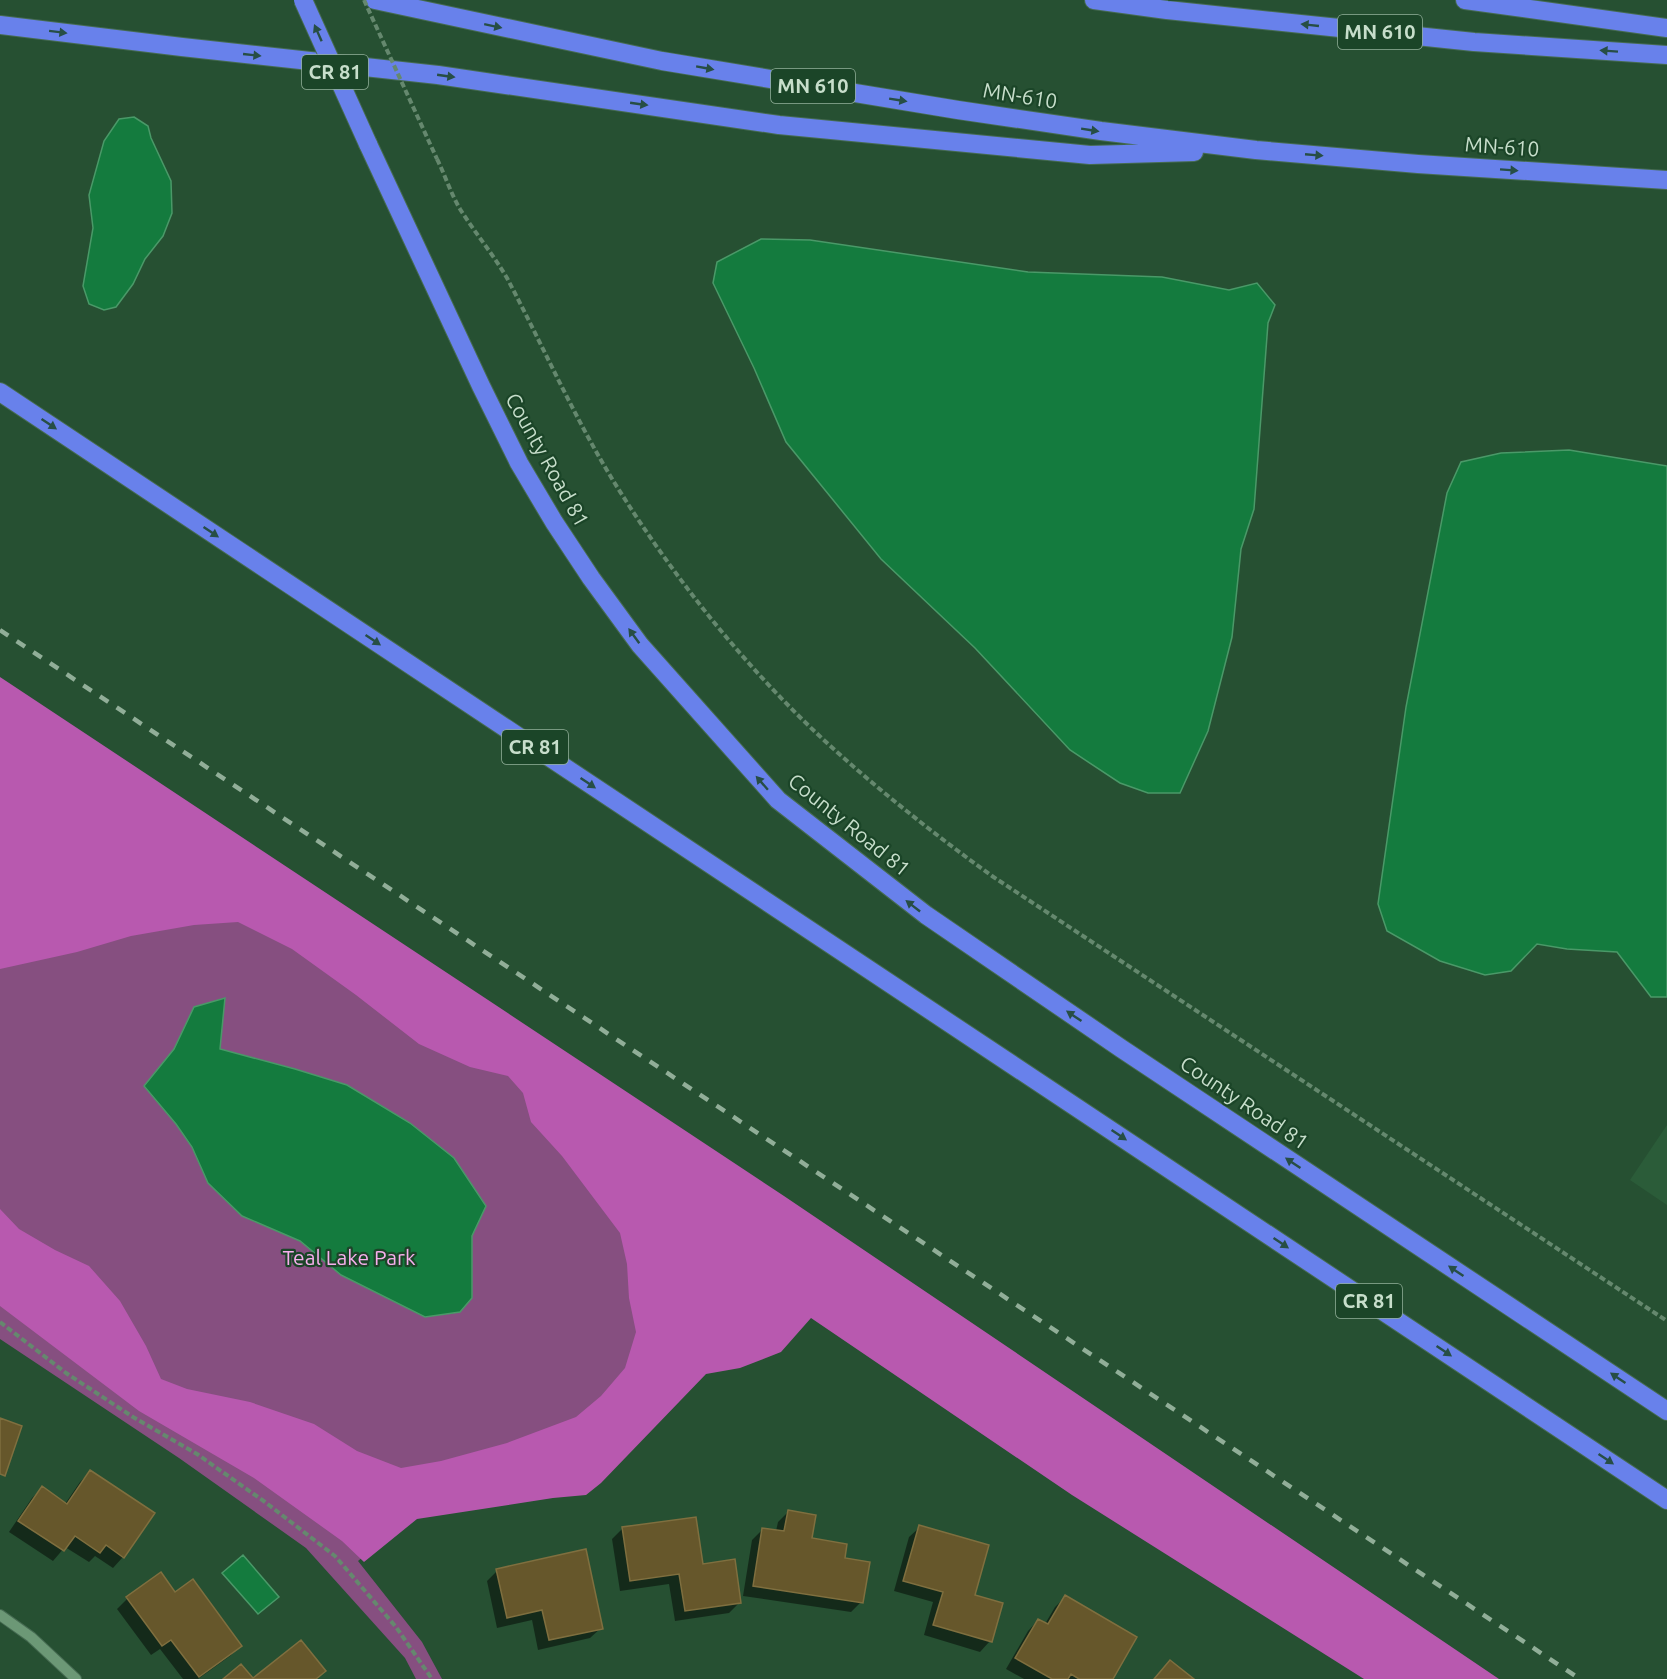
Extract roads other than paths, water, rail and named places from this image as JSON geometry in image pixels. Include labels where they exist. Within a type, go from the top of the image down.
[{"type":"highway","name":"County Road 81","points":[[303,0],[481,386],[519,463],[554,522],[640,645],[778,800],[926,915],[1122,1049],[1667,1411]]},
{"type":"highway","name":"MN-610","points":[[375,0],[685,65],[1101,131],[1256,150],[1667,180]]},
{"type":"highway","name":"MN 610","points":[[1094,0],[1167,10],[1474,42],[1667,55]]},
{"type":"highway","points":[[1465,0],[1667,28]]},
{"type":"highway","points":[[0,25],[438,75],[803,127],[1090,155],[1256,150]]},
{"type":"highway","name":"CR 81","points":[[0,392],[1667,1500]]},
{"type":"street","points":[[0,1615],[31,1637],[76,1679]]},
{"type":"railway","points":[[0,630],[1580,1679]]},
{"type":"park label","name":"Teal Lake Park","points":[[349,1258]]}]
